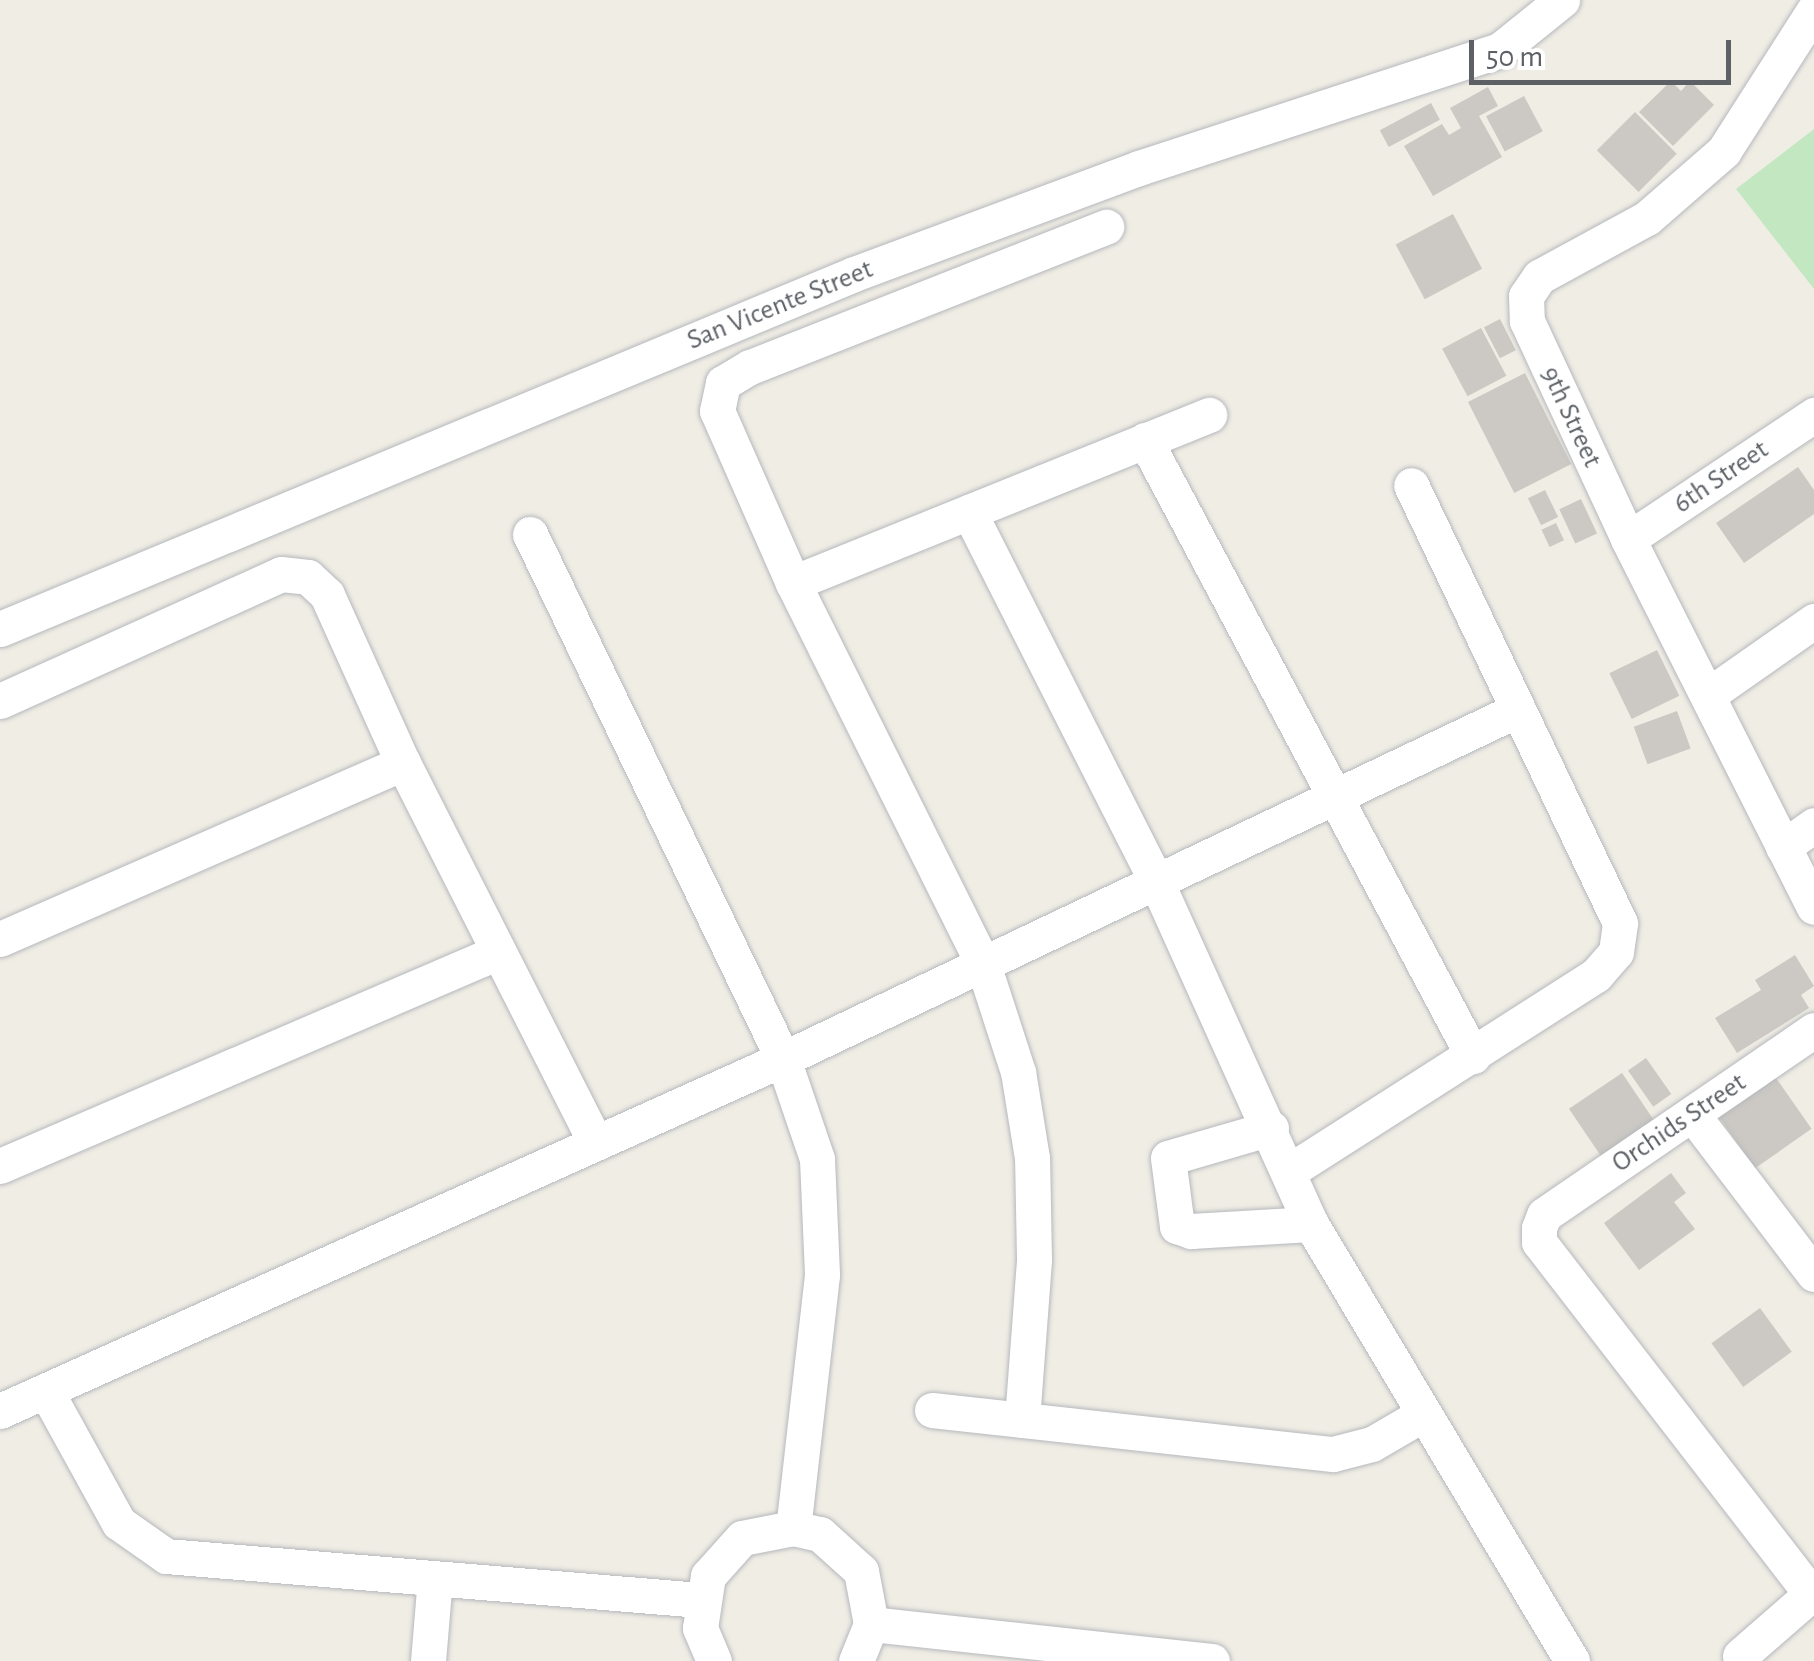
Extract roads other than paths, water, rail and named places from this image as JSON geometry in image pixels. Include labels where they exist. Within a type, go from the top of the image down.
[{"type":"street","name":"San Vicente Street","points":[[0,629],[854,274],[1139,168],[1382,94],[1500,50],[1562,0]]},
{"type":"street","name":"9th Street","points":[[1814,10],[1724,151],[1647,218],[1539,277],[1526,296],[1527,321],[1628,539],[1711,693],[1814,907]]},
{"type":"street","points":[[1022,1420],[1034,1258],[1032,1158],[1018,1072],[983,964],[793,583],[717,411],[723,383],[914,299],[1106,228]]},
{"type":"street","points":[[793,583],[1209,414]]},
{"type":"street","name":"6th Street","points":[[1628,539],[1814,415]]},
{"type":"street","points":[[1146,440],[1473,1056]]},
{"type":"street","points":[[1290,1170],[1596,975],[1616,952],[1620,922],[1411,485]]},
{"type":"street","points":[[969,512],[1156,882],[1271,1128],[1311,1224],[1556,1655]]},
{"type":"street","points":[[530,534],[783,1059],[817,1159],[822,1275],[793,1528]]},
{"type":"street","points":[[0,702],[281,574],[308,577],[327,595],[403,763],[594,1141]]},
{"type":"street","points":[[1711,693],[1814,621]]},
{"type":"street","points":[[0,1411],[783,1059],[1517,710]]},
{"type":"street","points":[[0,939],[403,763]]},
{"type":"street","points":[[1783,847],[1814,825]]},
{"type":"street","points":[[0,1166],[498,952]]},
{"type":"street","name":"Orchids Street","points":[[1812,1596],[1539,1242],[1544,1215],[1814,1030]]},
{"type":"street","points":[[1692,1114],[1810,1262]]},
{"type":"street","points":[[1271,1128],[1168,1158],[1178,1226],[1191,1231],[1311,1224]]},
{"type":"street","points":[[46,1391],[119,1523],[166,1556],[700,1600]]},
{"type":"street","points":[[932,1410],[1333,1454],[1372,1444],[1420,1416]]},
{"type":"street","points":[[714,1661],[700,1628],[700,1600],[722,1554],[742,1538],[793,1528],[820,1534],[861,1571],[871,1624],[856,1661]]},
{"type":"street","points":[[428,1661],[435,1578]]},
{"type":"street","points":[[1740,1656],[1812,1596]]},
{"type":"street","points":[[871,1624],[1132,1657],[1212,1661]]}]
